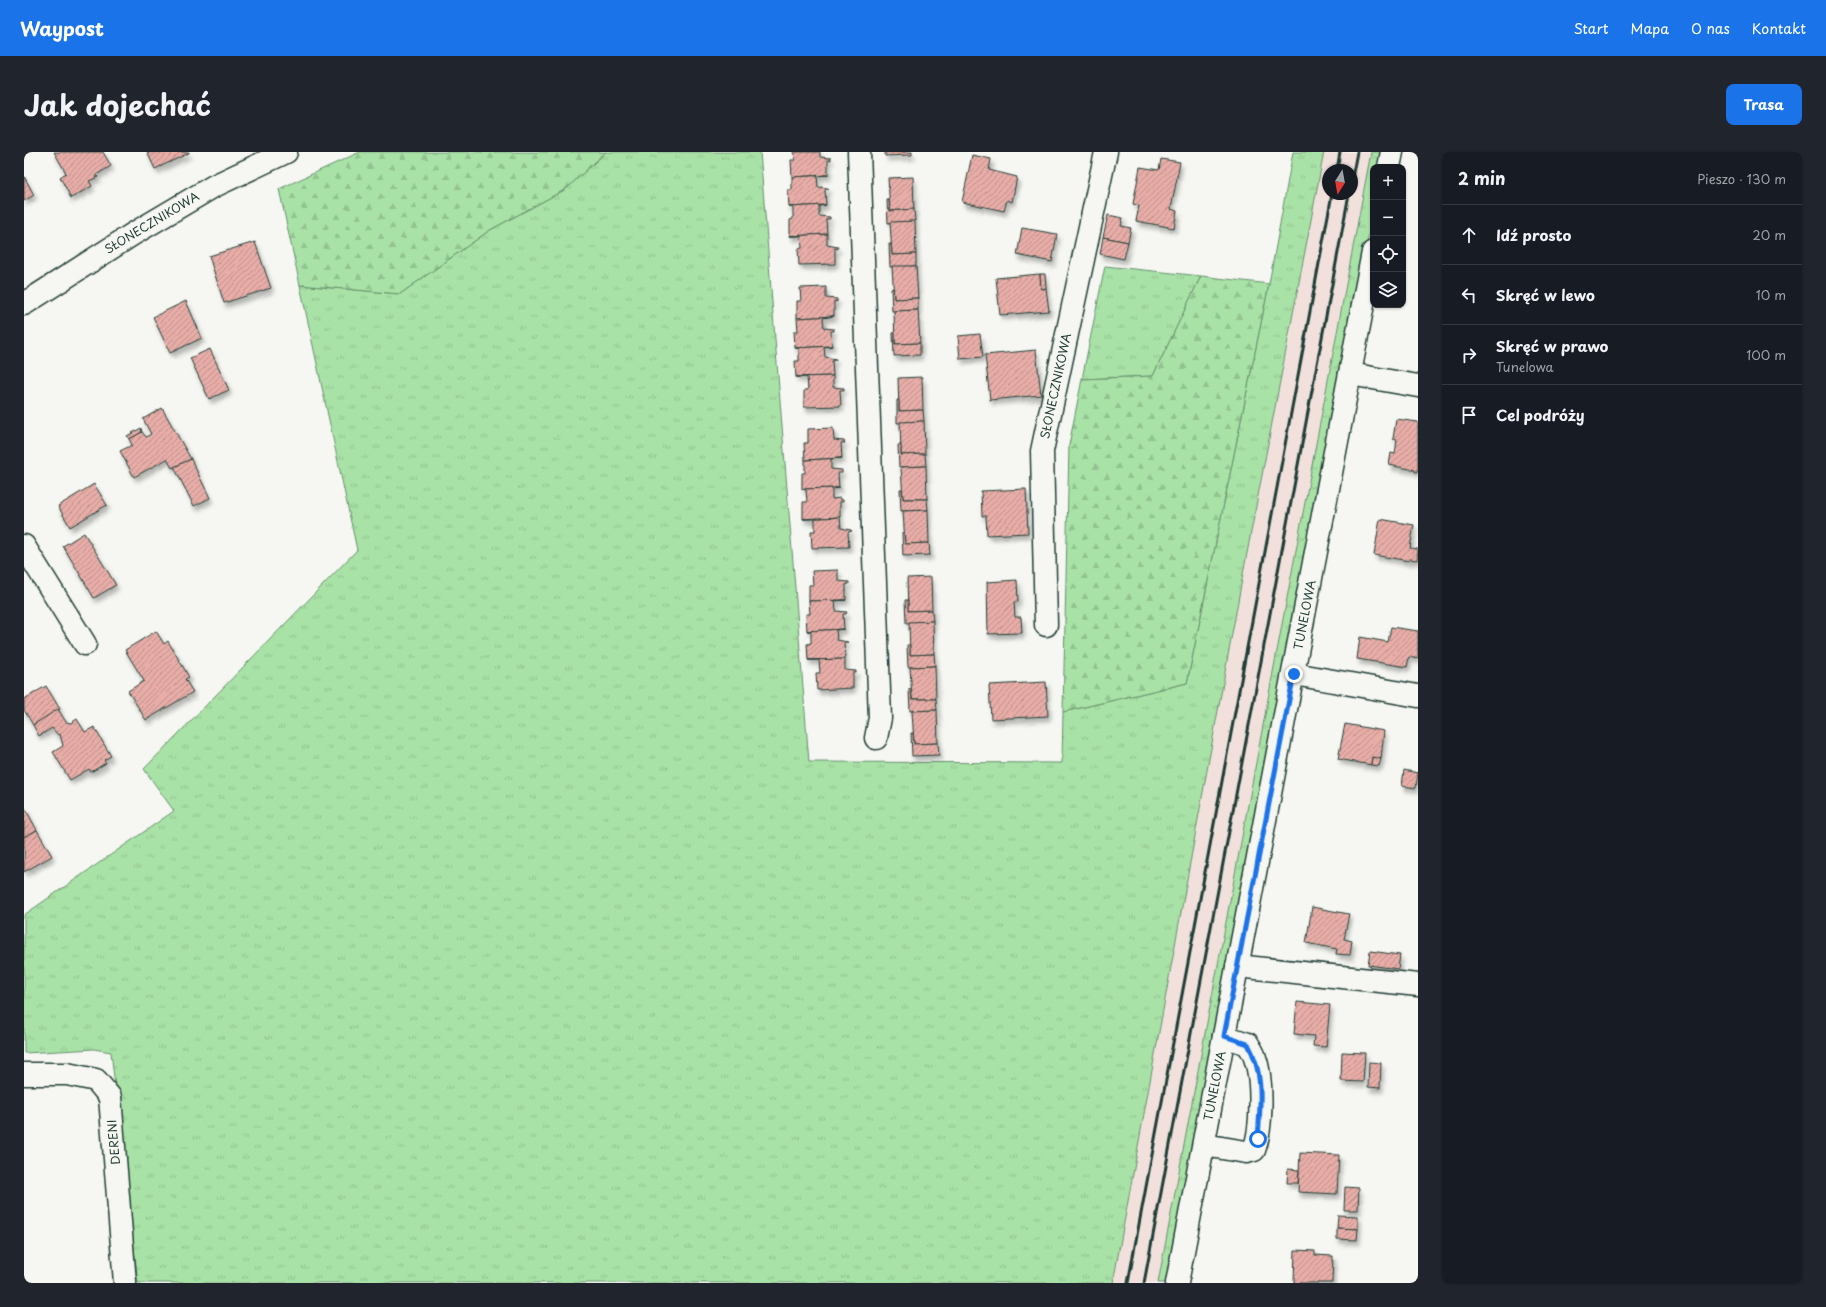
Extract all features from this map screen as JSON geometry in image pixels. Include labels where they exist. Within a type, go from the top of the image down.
[{"type":"street","name":"SŁONECZNIKOWA","points":[[24,304],[133,234],[214,186],[254,159],[286,152]]},
{"type":"street","points":[[859,152],[880,718],[876,738]]},
{"type":"street","name":"SŁONECZNIKOWA","points":[[1046,625],[1042,451],[1106,152]]},
{"type":"street","points":[[1390,164],[1392,152]]},
{"type":"street","name":"TUNELOWA","points":[[1177,1283],[1370,268]]},
{"type":"street","points":[[1350,374],[1418,386]]},
{"type":"street","points":[[24,546],[85,644]]},
{"type":"street","points":[[1294,674],[1418,696]]},
{"type":"street","points":[[1237,966],[1418,985]]},
{"type":"street","points":[[1204,1145],[1246,1152],[1254,1150],[1258,1139],[1261,1082],[1255,1057],[1248,1044],[1224,1036]]},
{"type":"street","name":"DERENI","points":[[24,1074],[67,1074],[96,1080],[110,1097],[125,1283]]},
{"type":"shaded area","points":[[1324,152],[1371,152],[1158,1283],[1113,1283],[1243,574]]},
{"type":"green space","points":[[360,152],[606,152],[566,189],[490,230],[400,294],[300,285],[279,189]]},
{"type":"green space","points":[[606,152],[760,152],[809,762],[1062,763],[1063,712],[1187,683],[1269,284],[1293,152],[1324,152],[1243,574],[1113,1283],[138,1283],[111,1052],[94,1049],[24,1053],[24,915],[174,811],[144,769],[357,550],[300,285],[400,294],[490,230],[566,189]]},
{"type":"green space","points":[[1371,152],[1384,152],[1382,164],[1370,164],[1370,228],[1284,682],[1168,1283],[1158,1283]]},
{"type":"green space","points":[[1105,266],[1201,276],[1153,376],[1082,379]]},
{"type":"green space","points":[[1201,276],[1269,284],[1187,683],[1063,712],[1069,445],[1082,379],[1153,376]]},
{"type":"building","points":[[54,152],[103,152],[111,166],[96,175],[98,177],[89,181],[92,186],[71,198],[60,177],[66,173]]},
{"type":"building","points":[[147,152],[189,152],[189,153],[155,169]]},
{"type":"building","points":[[794,152],[820,152],[820,157],[831,158],[831,160],[828,160],[828,175],[792,177],[791,160],[795,160]]},
{"type":"building","points":[[885,152],[912,152],[912,155],[885,156]]},
{"type":"building","points":[[972,155],[991,159],[989,170],[1017,177],[1012,202],[1007,200],[1004,211],[962,202]]},
{"type":"building","points":[[1161,159],[1180,162],[1171,209],[1177,211],[1174,228],[1136,221],[1139,206],[1133,204],[1140,167],[1159,170]]},
{"type":"building","points":[[828,175],[817,176],[818,187],[829,189],[825,190],[826,205],[789,207],[788,190],[792,190],[792,177]]},
{"type":"building","points":[[24,176],[34,195],[24,201]]},
{"type":"building","points":[[913,177],[914,209],[890,211],[888,178]]},
{"type":"building","points":[[887,200],[889,200],[890,211],[914,209],[915,221],[888,223]]},
{"type":"building","points":[[826,205],[819,206],[819,216],[830,217],[830,219],[826,219],[827,234],[790,236],[790,220],[793,219],[793,207],[789,207]]},
{"type":"building","points":[[1108,215],[1123,218],[1121,226],[1131,228],[1128,242],[1103,237]]},
{"type":"building","points":[[915,221],[916,254],[892,255],[890,222]]},
{"type":"building","points":[[1022,228],[1057,234],[1052,262],[1017,255]]},
{"type":"building","points":[[827,234],[827,245],[838,247],[838,249],[835,248],[835,264],[799,265],[798,249],[802,248],[801,236],[790,236]]},
{"type":"building","points":[[1103,237],[1128,242],[1124,259],[1100,254]]},
{"type":"building","points":[[255,242],[271,288],[224,303],[209,256]]},
{"type":"building","points":[[889,244],[891,244],[892,255],[916,254],[916,266],[890,267]]},
{"type":"building","points":[[892,266],[916,266],[918,298],[894,299]]},
{"type":"building","points":[[1040,274],[1041,289],[1046,288],[1049,311],[1000,315],[996,278]]},
{"type":"building","points":[[1040,274],[1045,274],[1046,288],[1041,289]]},
{"type":"building","points":[[826,287],[826,298],[837,299],[837,302],[834,301],[834,316],[797,318],[797,301],[801,301],[800,288]]},
{"type":"building","points":[[893,288],[894,299],[918,298],[918,310],[892,311],[891,289]]},
{"type":"building","points":[[186,301],[202,338],[170,353],[153,317]]},
{"type":"building","points":[[918,310],[920,343],[895,344],[894,311]]},
{"type":"building","points":[[834,316],[823,318],[824,328],[834,329],[834,331],[831,331],[832,346],[795,348],[794,331],[798,331],[797,318]]},
{"type":"building","points":[[893,333],[895,333],[895,344],[920,343],[920,355],[894,356]]},
{"type":"building","points":[[980,334],[983,357],[960,359],[958,336]]},
{"type":"building","points":[[832,346],[824,347],[825,357],[836,359],[832,361],[833,376],[796,377],[795,361],[799,361],[799,348],[795,348]]},
{"type":"building","points":[[210,349],[229,390],[209,399],[190,358]]},
{"type":"building","points":[[1036,350],[1041,395],[990,400],[985,355]]},
{"type":"building","points":[[833,376],[833,387],[844,388],[844,390],[840,390],[841,406],[804,407],[804,390],[808,390],[807,377],[796,377]]},
{"type":"building","points":[[922,377],[923,410],[899,411],[898,378]]},
{"type":"building","points":[[897,400],[899,400],[899,411],[923,410],[924,421],[897,423]]},
{"type":"building","points":[[162,408],[191,459],[172,468],[167,459],[134,477],[120,451],[132,445],[129,439],[142,432],[146,437],[151,434],[143,419]]},
{"type":"building","points":[[1396,419],[1418,422],[1418,472],[1415,472],[1415,470],[1389,465],[1391,453],[1395,454],[1397,440],[1393,439]]},
{"type":"building","points":[[924,421],[925,454],[901,455],[900,422]]},
{"type":"building","points":[[141,428],[142,432],[129,439],[127,436]]},
{"type":"building","points":[[833,428],[834,440],[844,441],[845,443],[841,443],[842,458],[805,460],[804,443],[808,443],[808,429]]},
{"type":"building","points":[[898,445],[901,445],[901,455],[925,454],[926,466],[899,467]]},
{"type":"building","points":[[842,458],[831,459],[831,469],[842,470],[842,473],[838,473],[839,488],[802,489],[802,473],[805,473],[805,460]]},
{"type":"building","points":[[191,459],[210,498],[194,506],[174,467]]},
{"type":"building","points":[[926,466],[927,499],[903,499],[901,467]]},
{"type":"building","points":[[94,484],[107,505],[70,527],[58,506]]},
{"type":"building","points":[[839,488],[832,489],[832,499],[840,498],[840,500],[843,500],[843,502],[840,502],[840,517],[803,519],[803,502],[807,502],[806,490],[802,489]]},
{"type":"building","points":[[900,489],[902,489],[903,499],[927,499],[928,510],[901,511]]},
{"type":"building","points":[[1026,489],[1028,533],[987,535],[986,516],[982,516],[981,491]]},
{"type":"building","points":[[928,510],[929,543],[905,544],[903,511]]},
{"type":"building","points":[[840,517],[841,528],[852,531],[848,532],[849,547],[812,548],[811,531],[815,531],[815,519],[803,519]]},
{"type":"building","points":[[1380,519],[1414,525],[1410,548],[1418,549],[1417,560],[1409,559],[1409,561],[1374,555]]},
{"type":"building","points":[[84,533],[116,585],[94,598],[63,546]]},
{"type":"building","points":[[902,533],[904,533],[905,544],[929,543],[930,555],[903,556]]},
{"type":"building","points":[[838,570],[838,581],[849,582],[849,584],[846,585],[846,600],[809,601],[809,585],[813,585],[812,571]]},
{"type":"building","points":[[931,577],[932,610],[908,611],[907,578]]},
{"type":"building","points":[[1017,580],[1018,602],[1014,602],[1015,617],[1021,617],[1022,633],[988,634],[987,582]]},
{"type":"building","points":[[846,600],[835,601],[836,611],[847,612],[846,614],[843,614],[844,629],[807,631],[806,614],[810,614],[809,601]]},
{"type":"building","points":[[905,600],[908,600],[908,611],[932,610],[933,621],[906,623]]},
{"type":"building","points":[[933,621],[934,654],[910,655],[909,622]]},
{"type":"building","points":[[1391,627],[1418,631],[1418,659],[1409,657],[1407,667],[1357,659],[1360,637],[1388,642]]},
{"type":"building","points":[[844,629],[836,630],[837,640],[848,642],[844,643],[845,659],[808,660],[807,644],[811,643],[811,631],[807,631]]},
{"type":"building","points":[[156,631],[164,644],[168,641],[189,677],[185,679],[193,692],[146,720],[128,691],[144,681],[125,650]]},
{"type":"building","points":[[907,645],[910,645],[910,655],[934,654],[935,666],[908,667]]},
{"type":"building","points":[[845,659],[845,670],[856,671],[856,673],[853,673],[853,688],[817,690],[816,673],[820,673],[819,660],[808,660]]},
{"type":"building","points":[[935,666],[936,699],[912,699],[910,667]]},
{"type":"building","points":[[1046,682],[1048,716],[991,719],[989,685]]},
{"type":"building","points":[[46,686],[60,709],[33,725],[24,710],[24,699]]},
{"type":"building","points":[[909,689],[911,689],[912,699],[936,699],[937,710],[910,711]]},
{"type":"building","points":[[58,709],[66,722],[71,723],[77,719],[85,732],[94,727],[111,756],[104,760],[106,763],[91,772],[89,769],[70,780],[53,752],[63,746],[60,734],[58,735],[52,728],[39,736],[33,725]]},
{"type":"building","points":[[937,710],[938,743],[914,744],[912,711]]},
{"type":"building","points":[[1345,724],[1384,731],[1381,759],[1372,757],[1371,765],[1338,759]]},
{"type":"building","points":[[911,733],[913,733],[914,744],[938,743],[939,755],[912,756]]},
{"type":"building","points":[[1372,757],[1381,759],[1379,766],[1371,765]]},
{"type":"building","points":[[1404,770],[1418,773],[1416,788],[1402,786]]},
{"type":"building","points":[[24,806],[37,830],[24,837]]},
{"type":"building","points":[[37,830],[52,856],[24,872],[24,837]]},
{"type":"building","points":[[1312,907],[1349,914],[1344,939],[1352,941],[1350,955],[1336,954],[1337,949],[1306,943]]},
{"type":"building","points":[[1370,951],[1400,955],[1398,969],[1368,965]]},
{"type":"building","points":[[1297,1002],[1330,1005],[1326,1047],[1313,1046],[1314,1036],[1294,1034]]},
{"type":"building","points":[[1342,1052],[1365,1053],[1363,1082],[1341,1081]]},
{"type":"building","points":[[1369,1062],[1381,1063],[1380,1088],[1368,1087]]},
{"type":"building","points":[[1300,1153],[1339,1155],[1337,1194],[1298,1192]]},
{"type":"building","points":[[1288,1169],[1299,1170],[1298,1183],[1287,1183]]},
{"type":"building","points":[[1345,1187],[1359,1188],[1358,1210],[1344,1210]]},
{"type":"building","points":[[1338,1215],[1358,1216],[1358,1229],[1337,1228]]},
{"type":"building","points":[[1337,1228],[1358,1229],[1357,1240],[1337,1239]]},
{"type":"building","points":[[1295,1250],[1315,1251],[1315,1255],[1333,1256],[1332,1283],[1294,1283]]},
{"type":"railway","points":[[1338,164],[1340,152]]},
{"type":"railway","points":[[1355,164],[1357,152]]},
{"type":"railway","points":[[1128,1283],[1331,200]]},
{"type":"railway","points":[[1144,1283],[1348,200]]},
{"type":"route","points":[[1258,1139],[1261,1082],[1255,1057],[1248,1044],[1224,1036],[1294,674]]}]
